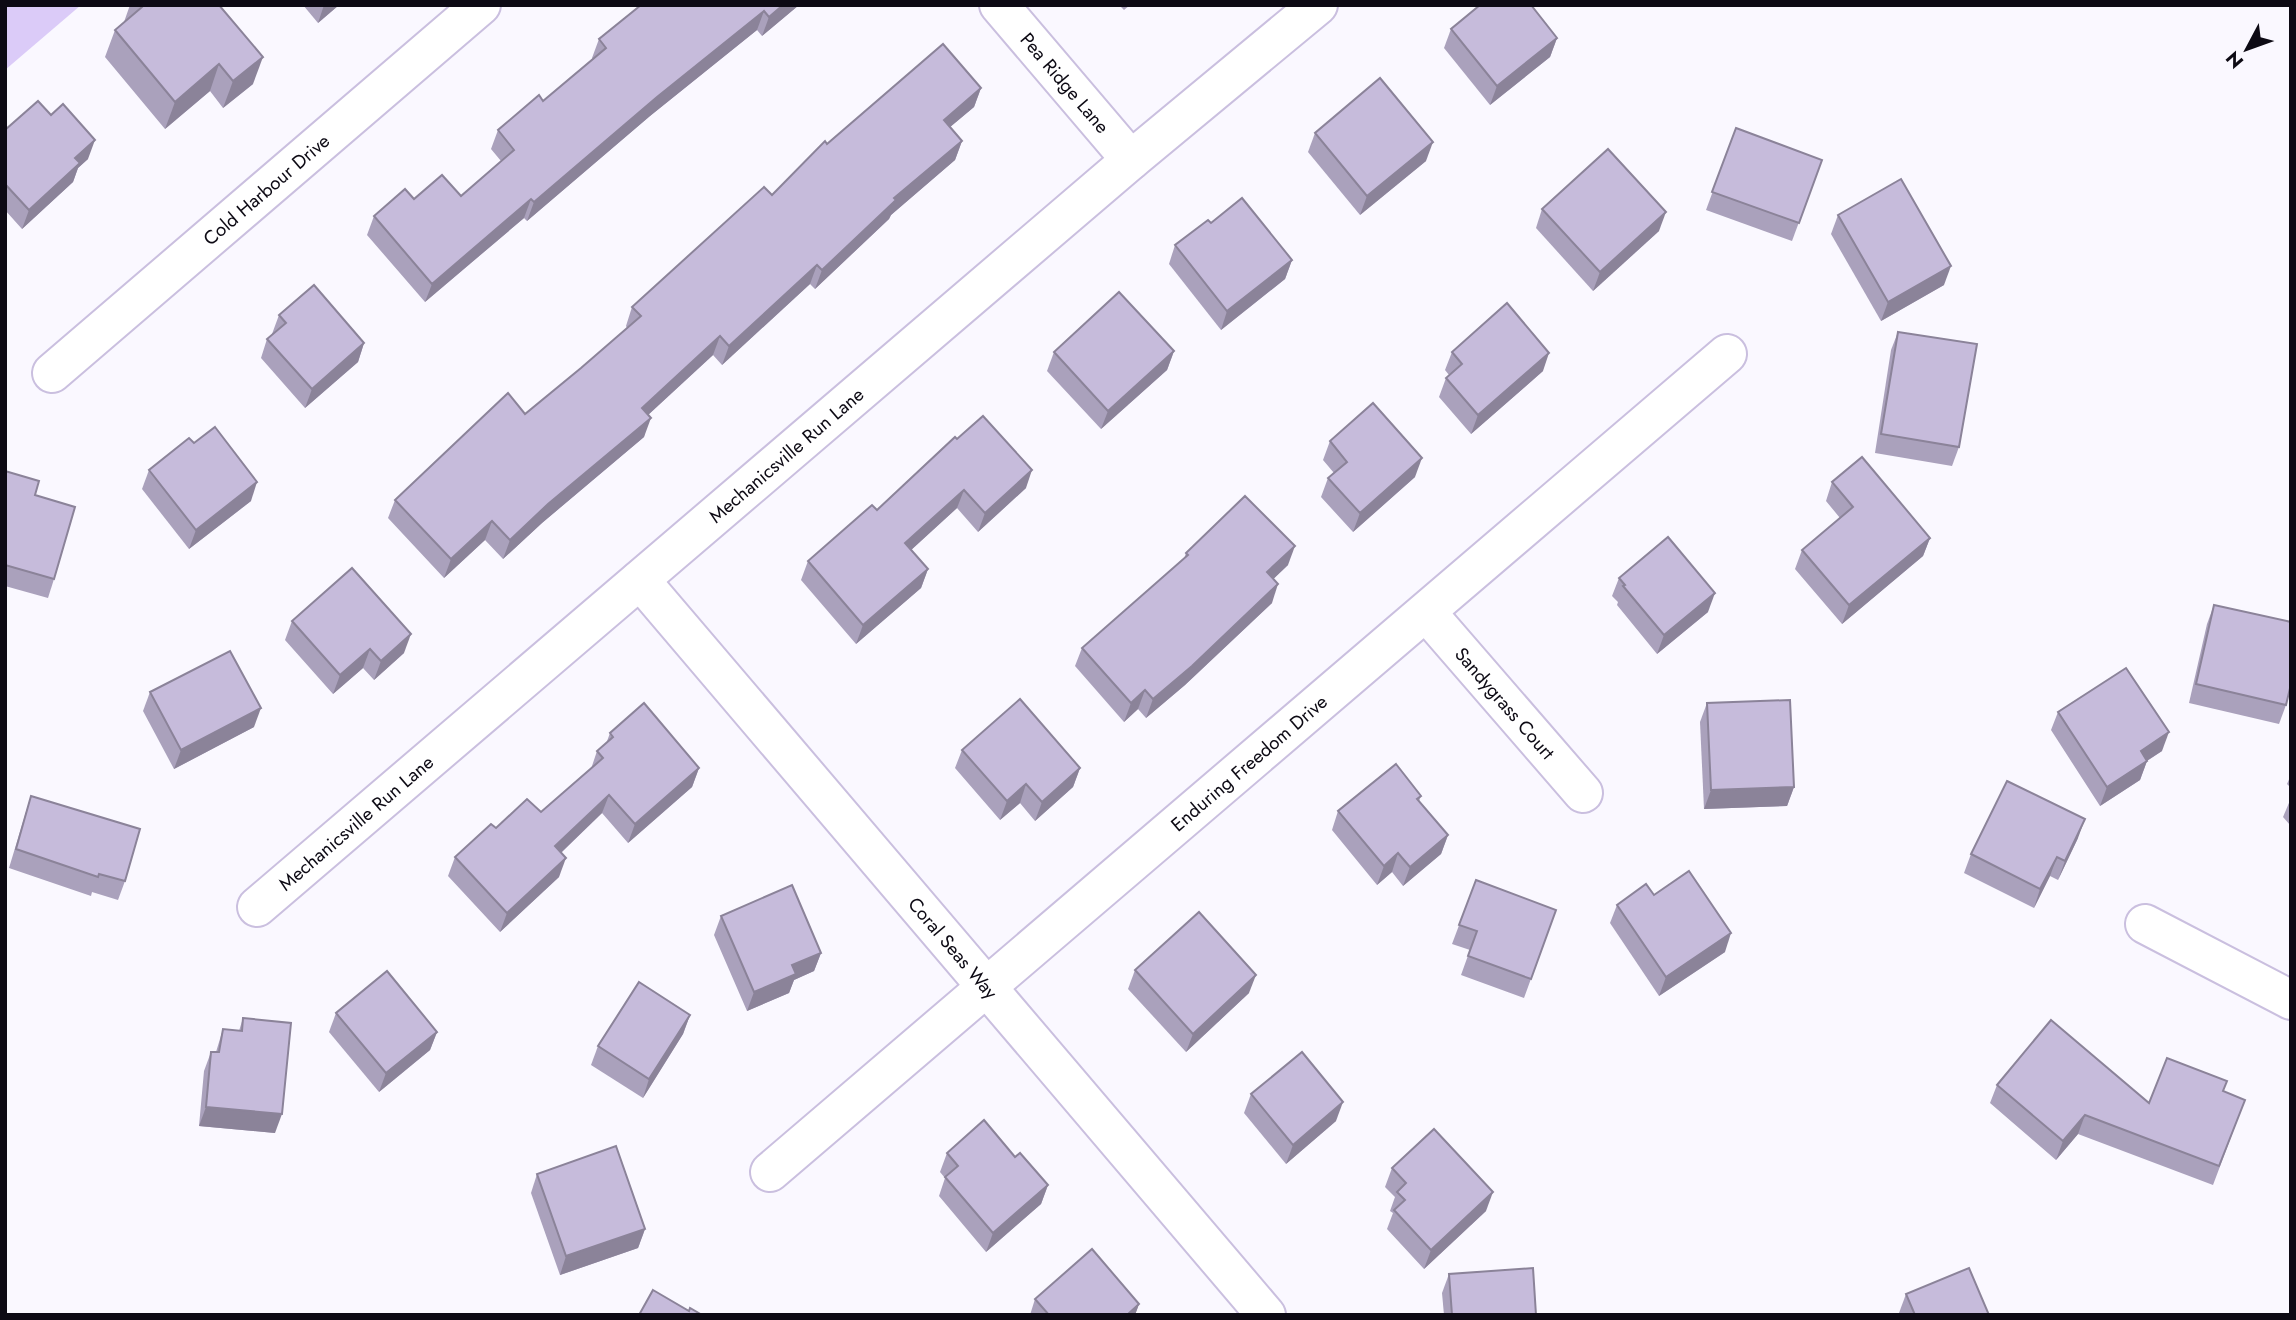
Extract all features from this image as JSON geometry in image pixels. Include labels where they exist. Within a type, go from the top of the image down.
[{"type":"street","name":"Cold Harbour Drive","points":[[52,373],[481,5]]},
{"type":"street","name":"Pea Ridge Lane","points":[[999,5],[1131,160]]},
{"type":"street","name":"Mechanicsville Run Lane","points":[[257,907],[1131,160],[1318,5]]},
{"type":"street","name":"Enduring Freedom Drive","points":[[770,1172],[1727,354]]},
{"type":"street","name":"Coral Seas Way","points":[[640,580],[1266,1315]]},
{"type":"street","name":"Sandygrass Court","points":[[1427,613],[1583,793]]},
{"type":"street","points":[[2145,924],[2291,1000]]},
{"type":"shaded area","points":[[5,5],[81,5],[5,70]]},
{"type":"building","points":[[141,5],[219,5],[263,57],[233,81],[219,64],[175,102],[115,30],[142,7]]},
{"type":"building","points":[[641,5],[783,5],[769,17],[764,11],[657,97],[534,202],[531,199],[432,284],[374,216],[405,189],[414,199],[442,175],[461,196],[514,150],[498,130],[539,95],[543,101],[606,48],[599,39]]},
{"type":"building","points":[[1480,5],[1531,5],[1557,38],[1497,86],[1451,29]]},
{"type":"building","points":[[943,44],[981,88],[944,120],[962,141],[894,198],[896,200],[822,270],[817,265],[729,346],[720,336],[642,408],[651,418],[548,504],[510,540],[492,521],[451,559],[395,500],[508,393],[525,414],[581,368],[641,316],[632,307],[764,187],[772,195],[825,141],[827,144]]},
{"type":"building","points":[[1380,78],[1433,142],[1367,196],[1315,133]]},
{"type":"building","points":[[38,101],[51,115],[63,104],[95,140],[75,158],[80,163],[29,210],[5,184],[5,130]]},
{"type":"building","points":[[1736,128],[1822,160],[1799,223],[1712,192]]},
{"type":"building","points":[[1608,149],[1666,212],[1600,272],[1542,209]]},
{"type":"building","points":[[1901,179],[1951,266],[1888,302],[1838,215]]},
{"type":"building","points":[[1242,198],[1292,260],[1227,311],[1175,245],[1208,220],[1211,223]]},
{"type":"building","points":[[314,285],[364,343],[312,389],[267,339],[286,323],[279,315]]},
{"type":"building","points":[[1119,292],[1174,351],[1108,411],[1054,352]]},
{"type":"building","points":[[1507,303],[1549,353],[1478,415],[1446,378],[1462,364],[1452,352]]},
{"type":"building","points":[[1898,332],[1977,344],[1959,447],[1881,434]]},
{"type":"building","points":[[1373,403],[1422,458],[1360,513],[1328,478],[1347,462],[1330,441]]},
{"type":"building","points":[[983,416],[1032,470],[985,513],[964,490],[905,543],[928,569],[863,625],[808,561],[872,505],[877,510],[955,437],[957,439]]},
{"type":"building","points":[[215,427],[257,482],[196,530],[149,470],[189,438],[194,443]]},
{"type":"building","points":[[1862,457],[1930,538],[1849,605],[1802,550],[1853,507],[1832,482]]},
{"type":"building","points":[[5,471],[39,481],[35,495],[75,507],[54,579],[5,565]]},
{"type":"building","points":[[1245,496],[1295,546],[1267,572],[1278,584],[1192,666],[1153,699],[1145,690],[1131,703],[1082,648],[1188,555],[1186,553]]},
{"type":"building","points":[[1668,537],[1715,593],[1664,635],[1619,578]]},
{"type":"building","points":[[352,568],[411,634],[381,661],[370,649],[340,675],[292,621]]},
{"type":"building","points":[[2214,605],[2291,622],[2291,684],[2286,705],[2196,684]]},
{"type":"building","points":[[230,651],[261,708],[181,750],[150,692]]},
{"type":"building","points":[[2126,668],[2169,732],[2141,751],[2147,761],[2107,787],[2058,712]]},
{"type":"building","points":[[1020,699],[1080,768],[1042,802],[1026,784],[1007,801],[962,750]]},
{"type":"building","points":[[1790,700],[1794,787],[1711,790],[1707,703]]},
{"type":"building","points":[[644,703],[699,768],[635,824],[609,795],[555,846],[566,858],[507,913],[455,857],[491,824],[496,828],[527,799],[541,812],[603,758],[597,751],[613,737],[610,733]]},
{"type":"building","points":[[1396,764],[1421,796],[1417,799],[1448,835],[1410,867],[1398,853],[1384,866],[1338,811]]},
{"type":"building","points":[[2007,781],[2085,819],[2065,861],[2057,857],[2040,889],[1971,854]]},
{"type":"building","points":[[31,796],[140,829],[125,881],[99,874],[98,877],[16,849]]},
{"type":"building","points":[[1689,871],[1731,933],[1666,977],[1617,905],[1646,884],[1654,895]]},
{"type":"building","points":[[1476,880],[1556,910],[1531,979],[1468,956],[1477,931],[1459,925]]},
{"type":"building","points":[[792,885],[821,953],[792,965],[796,974],[754,992],[721,916]]},
{"type":"building","points":[[1199,912],[1256,975],[1193,1034],[1135,970]]},
{"type":"building","points":[[387,971],[437,1032],[386,1073],[336,1013]]},
{"type":"building","points":[[639,982],[690,1015],[649,1079],[598,1046]]},
{"type":"building","points":[[243,1018],[291,1023],[282,1114],[206,1107],[211,1052],[219,1052],[223,1029],[242,1031]]},
{"type":"building","points":[[2051,1020],[2149,1103],[2167,1058],[2227,1081],[2223,1091],[2245,1100],[2219,1166],[2085,1115],[2063,1141],[1997,1085]]},
{"type":"building","points":[[1302,1052],[1343,1102],[1293,1145],[1251,1094]]},
{"type":"building","points":[[984,1120],[1015,1157],[1020,1153],[1048,1185],[993,1233],[945,1177],[958,1166],[947,1153]]},
{"type":"building","points":[[1434,1129],[1493,1192],[1431,1250],[1394,1210],[1405,1200],[1397,1192],[1406,1183],[1392,1168]]},
{"type":"building","points":[[616,1146],[645,1229],[566,1256],[537,1174]]},
{"type":"building","points":[[1092,1249],[1139,1304],[1127,1315],[1049,1315],[1035,1299]]},
{"type":"building","points":[[1533,1268],[1536,1315],[1452,1315],[1449,1274]]},
{"type":"building","points":[[1969,1268],[1989,1315],[1915,1315],[1906,1294]]},
{"type":"building","points":[[653,1290],[689,1311],[690,1308],[702,1315],[639,1315]]}]
